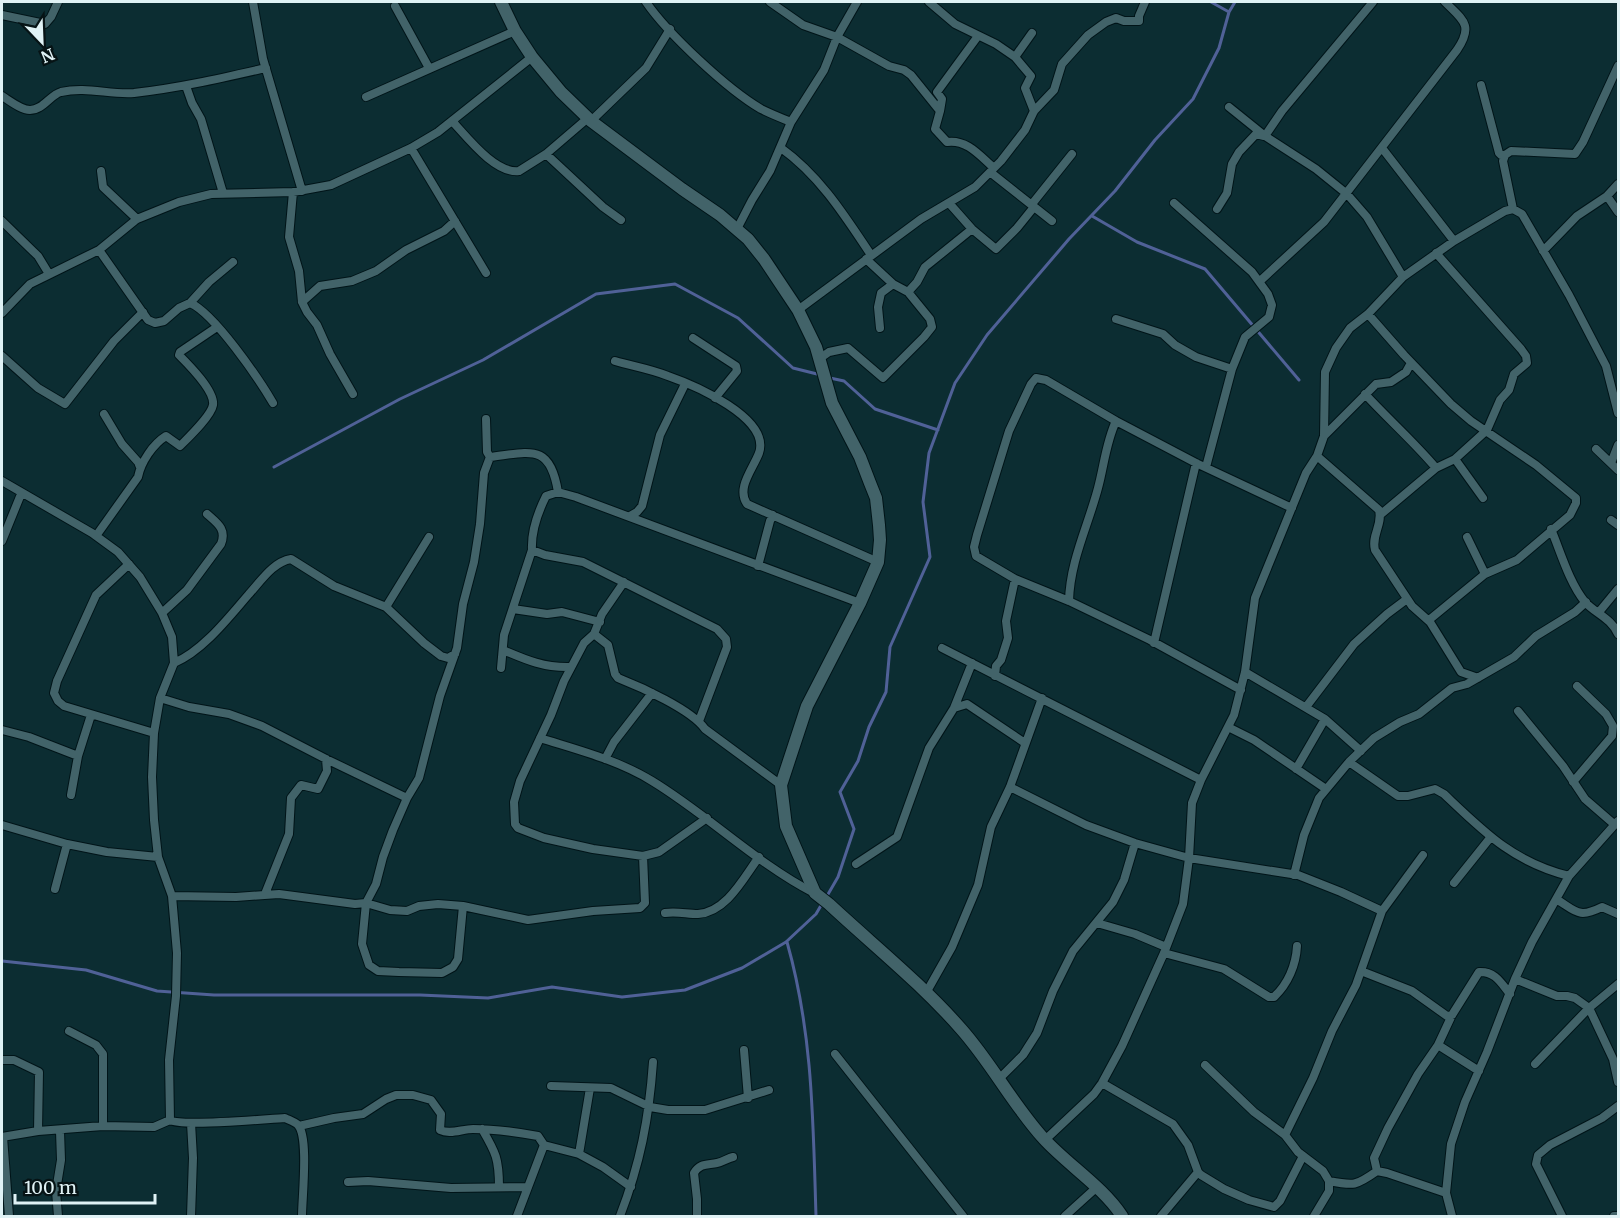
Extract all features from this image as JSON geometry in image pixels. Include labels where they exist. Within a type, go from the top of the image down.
[{"type":"street","points":[[2,15],[45,24],[58,2]]},
{"type":"street","points":[[253,2],[266,68],[297,192],[289,237],[298,271],[302,302],[317,325],[330,354],[353,394]]},
{"type":"street","points":[[501,2],[515,31],[532,57],[561,92],[590,119],[738,229],[764,259],[798,310],[816,347],[832,403],[860,457],[876,498],[880,540],[878,562],[860,603],[807,706],[781,785],[786,826],[815,893]]},
{"type":"street","points":[[646,2],[721,79],[761,108],[791,122]]},
{"type":"street","points":[[770,2],[803,25],[837,37],[889,66],[904,70],[911,75],[940,111]]},
{"type":"street","points":[[738,229],[781,148],[791,122],[824,70],[837,37],[857,2]]},
{"type":"street","points":[[929,2],[955,24],[1015,57],[1030,76],[1025,88],[1034,111]]},
{"type":"street","points":[[798,310],[921,219],[975,187],[1025,130],[1034,111],[1054,90],[1062,64],[1088,35],[1116,18],[1124,21],[1139,21],[1145,2]]},
{"type":"street","points":[[1265,136],[1282,111],[1373,2]]},
{"type":"street","points":[[1260,281],[1324,222],[1465,38],[1467,28],[1463,20],[1445,2]]},
{"type":"street","points":[[395,6],[429,68]]},
{"type":"street","points":[[452,121],[499,168],[519,171],[546,154],[590,119],[646,68],[670,29]]},
{"type":"street","points":[[366,97],[515,31]]},
{"type":"street","points":[[1015,57],[1032,33]]},
{"type":"street","points":[[978,36],[937,92],[942,99],[935,129],[947,142],[957,140],[963,142],[1052,221]]},
{"type":"street","points":[[2,313],[30,284],[99,250],[137,219],[179,202],[223,193],[297,192],[331,185],[411,148],[452,121],[532,57]]},
{"type":"street","points":[[1481,85],[1501,155],[1511,152],[1575,154],[1583,142],[1618,66]]},
{"type":"street","points":[[2,96],[27,110],[32,110],[59,92],[92,89],[135,93],[186,86],[266,68]]},
{"type":"street","points":[[186,86],[201,119],[223,193]]},
{"type":"street","points":[[1229,107],[1265,136],[1316,169],[1347,194],[1367,217],[1403,277]]},
{"type":"street","points":[[1217,209],[1227,193],[1232,164],[1239,152],[1256,134],[1265,136]]},
{"type":"street","points":[[411,148],[486,273]]},
{"type":"street","points":[[781,148],[801,163],[835,201],[869,257],[893,284],[908,292],[930,319],[932,327],[883,378],[848,348],[829,352],[819,359]]},
{"type":"street","points":[[1382,148],[1454,241]]},
{"type":"street","points":[[546,154],[603,207],[621,220]]},
{"type":"street","points":[[949,202],[972,229],[996,249],[1017,228],[1072,154]]},
{"type":"street","points":[[1505,155],[1503,161],[1513,209]]},
{"type":"street","points":[[101,171],[103,187],[137,219]]},
{"type":"street","points":[[1543,251],[1577,216],[1607,196],[1618,184]]},
{"type":"street","points":[[1607,196],[1618,212]]},
{"type":"street","points":[[1174,203],[1260,281],[1272,305],[1269,317],[1245,337],[1232,369],[1206,467]]},
{"type":"street","points":[[1045,1140],[1094,1094],[1102,1083],[1122,1046],[1183,904],[1189,858],[1192,803],[1234,715],[1245,672],[1255,598],[1306,474],[1317,456],[1324,436],[1325,372],[1336,348],[1350,328],[1368,314],[1403,277],[1454,241],[1505,211],[1513,209],[1522,214],[1569,295],[1606,366],[1618,413]]},
{"type":"street","points":[[2,221],[38,256],[49,274]]},
{"type":"street","points":[[302,302],[320,286],[352,281],[376,270],[406,250],[444,231],[455,221]]},
{"type":"street","points":[[908,292],[917,282],[925,267],[972,229]]},
{"type":"street","points":[[99,250],[148,320],[158,322],[164,321],[179,308],[190,303],[232,262]]},
{"type":"street","points":[[1380,515],[1436,468],[1455,459],[1487,430],[1500,400],[1509,390],[1514,374],[1527,363],[1526,356],[1436,253]]},
{"type":"street","points":[[880,328],[878,307],[881,293],[893,284]]},
{"type":"street","points":[[190,303],[202,308],[259,378],[273,403]]},
{"type":"street","points":[[2,356],[38,388],[65,404],[114,341],[142,312]]},
{"type":"street","points":[[1368,314],[1451,404],[1471,421],[1536,465],[1576,498],[1570,515],[1517,560],[1485,574],[1429,621]]},
{"type":"street","points":[[1116,319],[1163,334],[1175,345],[1196,357],[1232,369]]},
{"type":"street","points":[[96,536],[138,477],[140,467],[159,440],[166,436],[180,446],[211,411],[214,404],[212,393],[179,355],[180,352],[217,327]]},
{"type":"street","points":[[693,338],[736,366],[737,371],[715,398]]},
{"type":"street","points":[[615,361],[668,376],[686,384],[715,398],[756,429],[760,451],[744,487],[743,498],[747,504],[878,562]]},
{"type":"street","points":[[1324,436],[1376,384],[1391,382],[1403,374],[1411,363]]},
{"type":"street","points":[[1241,690],[1069,601],[1015,579],[976,556],[974,547],[1009,431],[1036,378],[1046,380],[1116,421],[1196,463],[1293,508]]},
{"type":"street","points":[[630,516],[642,506],[660,435],[686,384]]},
{"type":"street","points":[[1365,394],[1395,427],[1412,440],[1436,468]]},
{"type":"street","points":[[104,414],[122,444],[140,467]]},
{"type":"street","points":[[486,419],[487,452],[490,457]]},
{"type":"street","points":[[1069,601],[1077,551],[1098,488],[1111,432],[1116,421]]},
{"type":"street","points":[[1611,463],[1618,445]]},
{"type":"street","points":[[1596,449],[1618,470]]},
{"type":"street","points":[[490,457],[519,452],[540,455],[552,464],[558,492]]},
{"type":"street","points":[[1317,456],[1379,510],[1382,519],[1372,541],[1375,550],[1412,606],[1429,621],[1461,672],[1478,678]]},
{"type":"street","points":[[463,906],[459,959],[453,967],[442,973],[399,972],[378,971],[369,965],[362,944],[366,903],[376,884],[383,857],[407,798],[419,778],[440,696],[455,654],[463,604],[476,552],[484,473],[490,457]]},
{"type":"street","points":[[1455,459],[1483,498]]},
{"type":"street","points":[[1154,643],[1196,463]]},
{"type":"street","points":[[2,481],[96,536],[118,552],[140,577],[162,613],[172,637],[174,663],[160,698],[154,734],[153,820],[158,857],[172,896],[177,953],[176,996],[169,1060],[170,1120]]},
{"type":"street","points":[[501,668],[504,635],[532,550],[532,538],[541,505],[546,496],[558,492],[630,516],[860,603]]},
{"type":"street","points":[[2,541],[21,494]]},
{"type":"street","points":[[162,613],[187,590],[224,538],[221,526],[207,514]]},
{"type":"street","points":[[758,566],[773,515]]},
{"type":"street","points":[[1551,530],[1575,587],[1586,602],[1616,628],[1618,634]]},
{"type":"street","points":[[386,607],[429,537]]},
{"type":"street","points":[[1467,537],[1485,574]]},
{"type":"street","points":[[532,550],[545,555],[583,562],[717,629],[726,639],[727,647],[699,721]]},
{"type":"street","points":[[174,663],[197,649],[272,569],[283,560],[291,559],[334,586],[386,607],[441,656],[448,658],[455,654]]},
{"type":"street","points":[[129,564],[96,595],[61,672],[54,693],[64,706],[154,734]]},
{"type":"street","points":[[995,676],[996,666],[1001,660],[1008,638],[1006,621],[1015,579]]},
{"type":"street","points":[[624,582],[602,614],[594,634],[584,643],[571,667],[520,781],[514,802],[515,824],[518,828],[544,838],[593,849],[643,856],[659,852],[707,818]]},
{"type":"street","points":[[1599,612],[1618,589]]},
{"type":"street","points":[[1306,707],[1354,644],[1407,598]]},
{"type":"street","points":[[1294,875],[1304,835],[1319,798],[1349,762],[1374,738],[1400,722],[1419,714],[1457,686],[1467,684],[1514,657],[1536,636],[1575,612],[1586,602]]},
{"type":"street","points":[[513,609],[547,614],[562,612],[600,622]]},
{"type":"street","points":[[594,634],[608,645],[618,678],[652,693],[699,721],[705,729],[781,785]]},
{"type":"street","points":[[942,648],[1201,780]]},
{"type":"street","points":[[503,650],[530,662],[552,668],[571,667]]},
{"type":"street","points":[[856,864],[897,837],[929,748],[954,708],[972,663]]},
{"type":"street","points":[[1245,672],[1325,719],[1361,751]]},
{"type":"street","points":[[1457,686],[1461,672]]},
{"type":"street","points":[[1573,782],[1612,736],[1613,726],[1606,714],[1577,686]]},
{"type":"street","points":[[605,759],[614,742],[652,693]]},
{"type":"street","points":[[160,698],[189,707],[229,714],[251,722],[407,798]]},
{"type":"street","points":[[926,993],[952,947],[978,885],[991,826],[1010,787],[1042,698]]},
{"type":"street","points":[[954,708],[967,704],[1025,743]]},
{"type":"street","points":[[1452,1216],[1446,1193],[1451,1144],[1515,979],[1532,942],[1569,876],[1617,823],[1585,799],[1563,766],[1518,711]]},
{"type":"street","points":[[71,795],[78,756],[91,715]]},
{"type":"street","points":[[1296,769],[1325,719]]},
{"type":"street","points":[[1228,727],[1254,740],[1326,789]]},
{"type":"street","points":[[2,730],[29,737],[78,756]]},
{"type":"street","points":[[540,738],[605,759],[650,780],[707,818],[790,880],[815,893],[829,904],[962,1029],[983,1055],[1020,1110],[1045,1140],[1097,1187],[1122,1216]]},
{"type":"street","points":[[265,894],[289,834],[291,798],[301,784],[318,789],[327,771],[326,759]]},
{"type":"street","points":[[1349,762],[1398,796],[1408,796],[1435,789],[1444,794],[1490,838],[1503,847],[1550,871],[1569,876]]},
{"type":"street","points":[[1010,787],[1086,825],[1135,843],[1189,858],[1294,875],[1341,892],[1382,911]]},
{"type":"street","points":[[2,825],[67,844],[106,852],[158,857]]},
{"type":"street","points":[[1454,884],[1490,838]]},
{"type":"street","points":[[999,1078],[1023,1055],[1037,1034],[1053,991],[1073,951],[1113,902],[1124,880],[1135,843]]},
{"type":"street","points":[[55,889],[67,844]]},
{"type":"street","points":[[1285,1135],[1313,1078],[1332,1031],[1356,985],[1382,911],[1423,855]]},
{"type":"street","points":[[172,896],[236,897],[265,894],[355,904],[366,903],[390,910],[407,911],[438,904],[463,906],[528,920],[593,911],[640,908],[645,903],[643,856]]},
{"type":"street","points":[[665,913],[700,914],[715,909],[730,897],[759,857]]},
{"type":"street","points":[[1556,899],[1578,912],[1588,914],[1602,907],[1618,914]]},
{"type":"street","points":[[1097,923],[1135,934],[1165,950],[1224,969],[1269,997],[1274,997],[1279,992],[1293,968],[1298,946]]},
{"type":"street","points":[[1360,971],[1412,991],[1446,1016],[1452,1015]]},
{"type":"street","points":[[1377,1171],[1374,1158],[1388,1128],[1479,972],[1492,974],[1510,994]]},
{"type":"street","points":[[1515,979],[1557,996],[1575,998],[1589,1008],[1616,1057],[1618,1082]]},
{"type":"street","points":[[1535,1064],[1589,1008],[1618,984]]},
{"type":"street","points":[[69,1031],[96,1045],[104,1054],[103,1126]]},
{"type":"street","points":[[1438,1045],[1479,1071]]},
{"type":"street","points":[[744,1050],[748,1098]]},
{"type":"street","points":[[835,1054],[960,1216]]},
{"type":"street","points":[[2,1060],[14,1060],[39,1072],[38,1131]]},
{"type":"street","points":[[620,1216],[639,1161],[650,1107],[653,1062]]},
{"type":"street","points":[[1205,1065],[1254,1112],[1285,1135],[1303,1156],[1323,1171],[1329,1181],[1329,1191],[1314,1216]]},
{"type":"street","points":[[1102,1083],[1173,1124],[1188,1145],[1198,1173],[1224,1189],[1249,1200],[1274,1207],[1280,1201],[1303,1156]]},
{"type":"street","points":[[551,1086],[611,1088],[650,1107],[668,1110],[705,1110],[769,1090]]},
{"type":"street","points":[[579,1154],[590,1088]]},
{"type":"street","points":[[170,1120],[175,1123],[191,1123],[285,1119],[299,1126],[363,1114],[396,1095],[412,1095],[431,1100],[436,1106],[441,1114],[440,1130],[445,1132],[482,1129],[538,1136],[544,1145],[579,1154],[603,1167],[631,1187]]},
{"type":"street","points":[[1562,1216],[1536,1164],[1538,1155],[1550,1145],[1602,1118],[1618,1106]]},
{"type":"street","points":[[9,1216],[5,1192],[2,1137],[38,1131],[103,1126],[154,1127],[170,1120]]},
{"type":"street","points":[[191,1123],[193,1158],[191,1216]]},
{"type":"street","points":[[299,1126],[304,1145],[302,1216]]},
{"type":"street","points":[[482,1129],[497,1154],[499,1187]]},
{"type":"street","points":[[58,1216],[56,1191],[61,1160],[60,1131]]},
{"type":"street","points":[[517,1216],[544,1145]]},
{"type":"street","points":[[697,1216],[698,1199],[694,1173],[697,1167],[708,1162],[717,1163],[733,1157]]},
{"type":"street","points":[[1329,1181],[1351,1186],[1359,1184],[1377,1171],[1446,1193]]},
{"type":"street","points":[[1161,1216],[1198,1173]]},
{"type":"street","points":[[348,1182],[368,1181],[451,1188],[528,1187]]},
{"type":"street","points":[[1065,1216],[1097,1187]]},
{"type":"waterway","points":[[1211,2],[1229,12]]},
{"type":"waterway","points":[[827,896],[838,877],[854,829],[840,792],[858,761],[869,727],[886,692],[890,647],[930,557],[923,502],[929,453],[955,383],[987,335],[1193,99],[1219,48],[1229,12],[1235,2]]},
{"type":"waterway","points":[[1092,216],[1137,242],[1205,269],[1299,380]]},
{"type":"waterway","points":[[274,467],[400,399],[483,360],[596,294],[675,284],[738,318],[793,368],[821,375]]},
{"type":"waterway","points":[[830,378],[844,381],[875,409],[938,430]]},
{"type":"waterway","points":[[2,961],[86,970],[157,991],[214,995],[420,995],[488,998],[552,987],[622,997],[685,990],[742,968],[786,942],[816,914],[823,902]]},
{"type":"waterway","points":[[787,942],[796,976],[807,1044],[816,1216]]}]
